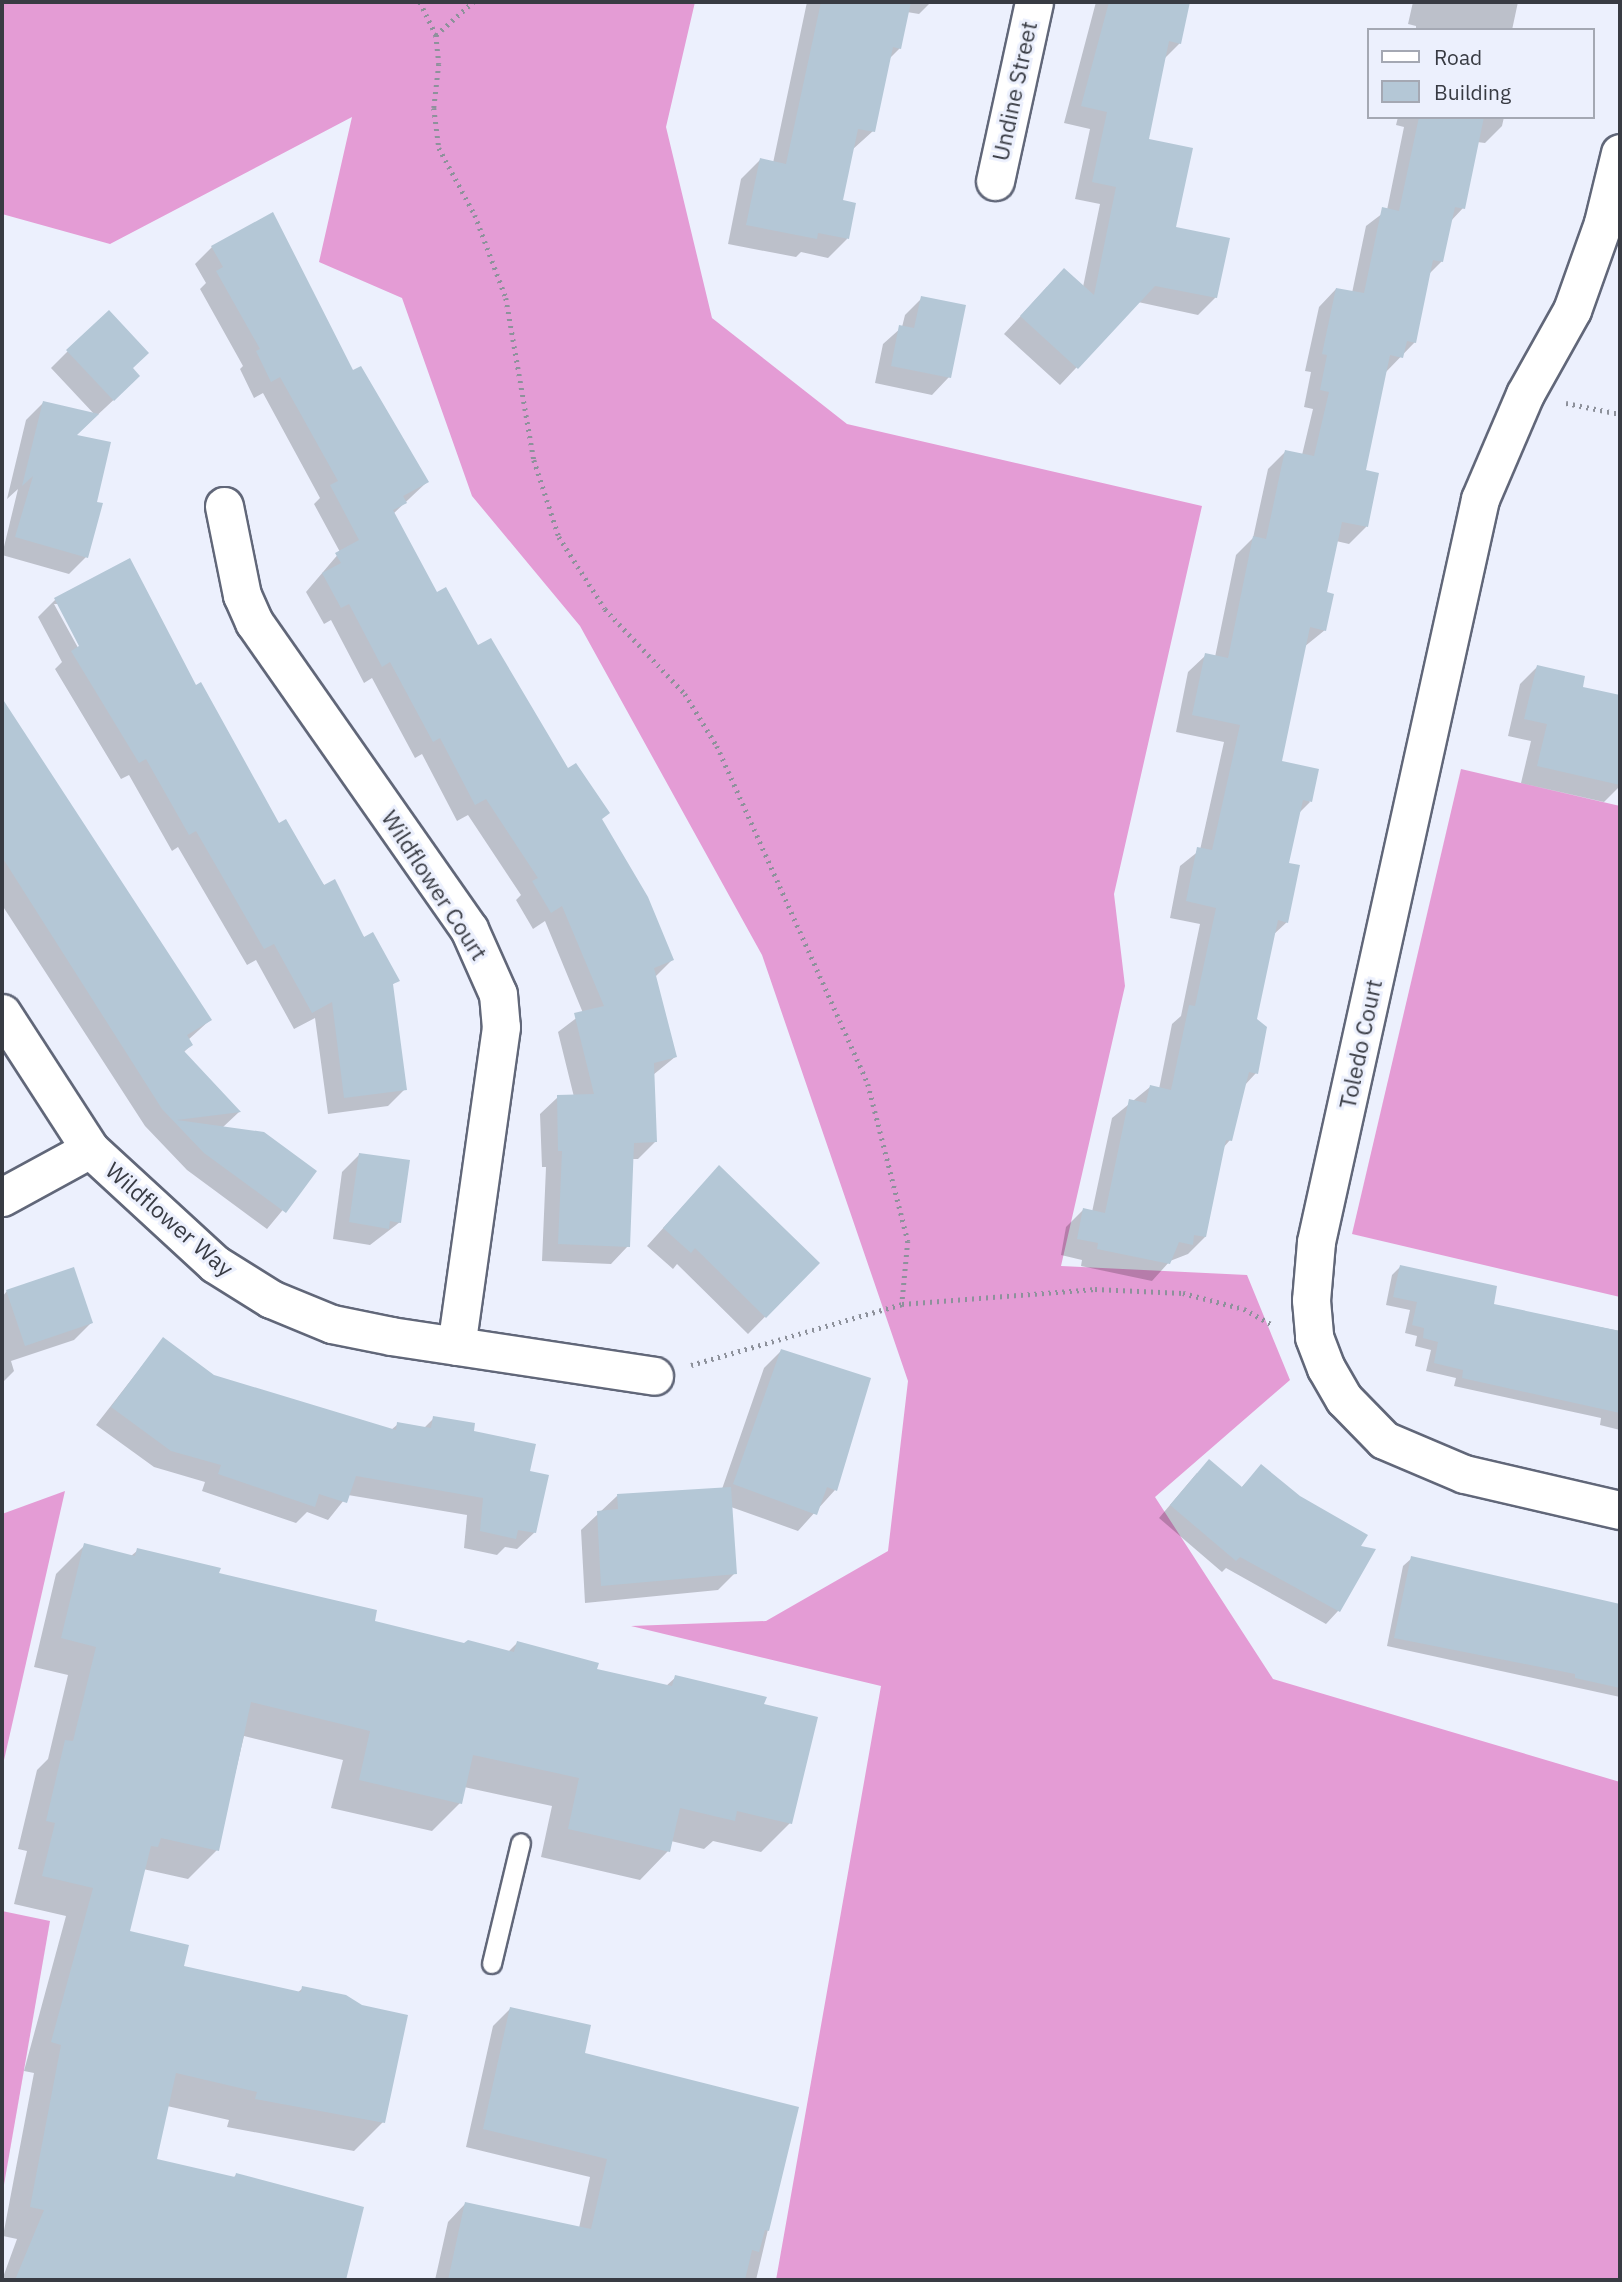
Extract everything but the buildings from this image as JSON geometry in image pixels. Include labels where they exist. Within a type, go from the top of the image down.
[{"type":"street","name":"Undine Street","points":[[995,181],[1034,2]]},
{"type":"street","name":"Toledo Court","points":[[1620,153],[1603,223],[1572,310],[1525,394],[1480,499],[1316,1241],[1311,1300],[1314,1337],[1326,1368],[1344,1399],[1384,1440],[1464,1474],[1620,1510]]},
{"type":"street","name":"Wildflower Court","points":[[223,506],[239,582],[254,622],[470,929],[498,994],[501,1027],[456,1346]]},
{"type":"street","name":"Wildflower Way","points":[[2,1013],[90,1149],[215,1264],[271,1299],[332,1324],[654,1376]]},
{"type":"street","points":[[2,1198],[90,1149]]},
{"type":"lane","points":[[492,1964],[521,1843]]},
{"type":"path","points":[[420,2],[436,35],[439,64],[434,108],[439,148],[474,215],[506,298],[534,460],[559,537],[605,609],[685,694],[717,746],[869,1084],[908,1241],[902,1304]]},
{"type":"path","points":[[436,35],[473,2]]},
{"type":"path","points":[[716,1358],[918,1300],[1095,1289],[1183,1293],[1244,1309],[1281,1329]]},
{"type":"shaded area","points":[[2,2],[695,2],[666,127],[712,318],[847,424],[1202,506],[1114,894],[1125,986],[1061,1266],[1247,1275],[1290,1380],[1155,1497],[1273,1679],[1620,1782],[1620,2280],[776,2280],[881,1686],[631,1626],[766,1621],[888,1551],[908,1381],[762,955],[580,626],[472,496],[402,298],[319,262],[352,117],[110,244],[2,214]]},
{"type":"shaded area","points":[[1461,769],[1620,806],[1620,1297],[1352,1234]]},
{"type":"shaded area","points":[[65,1491],[2,1769],[2,1514]]},
{"type":"shaded area","points":[[2,1911],[50,1921],[2,2196]]}]
